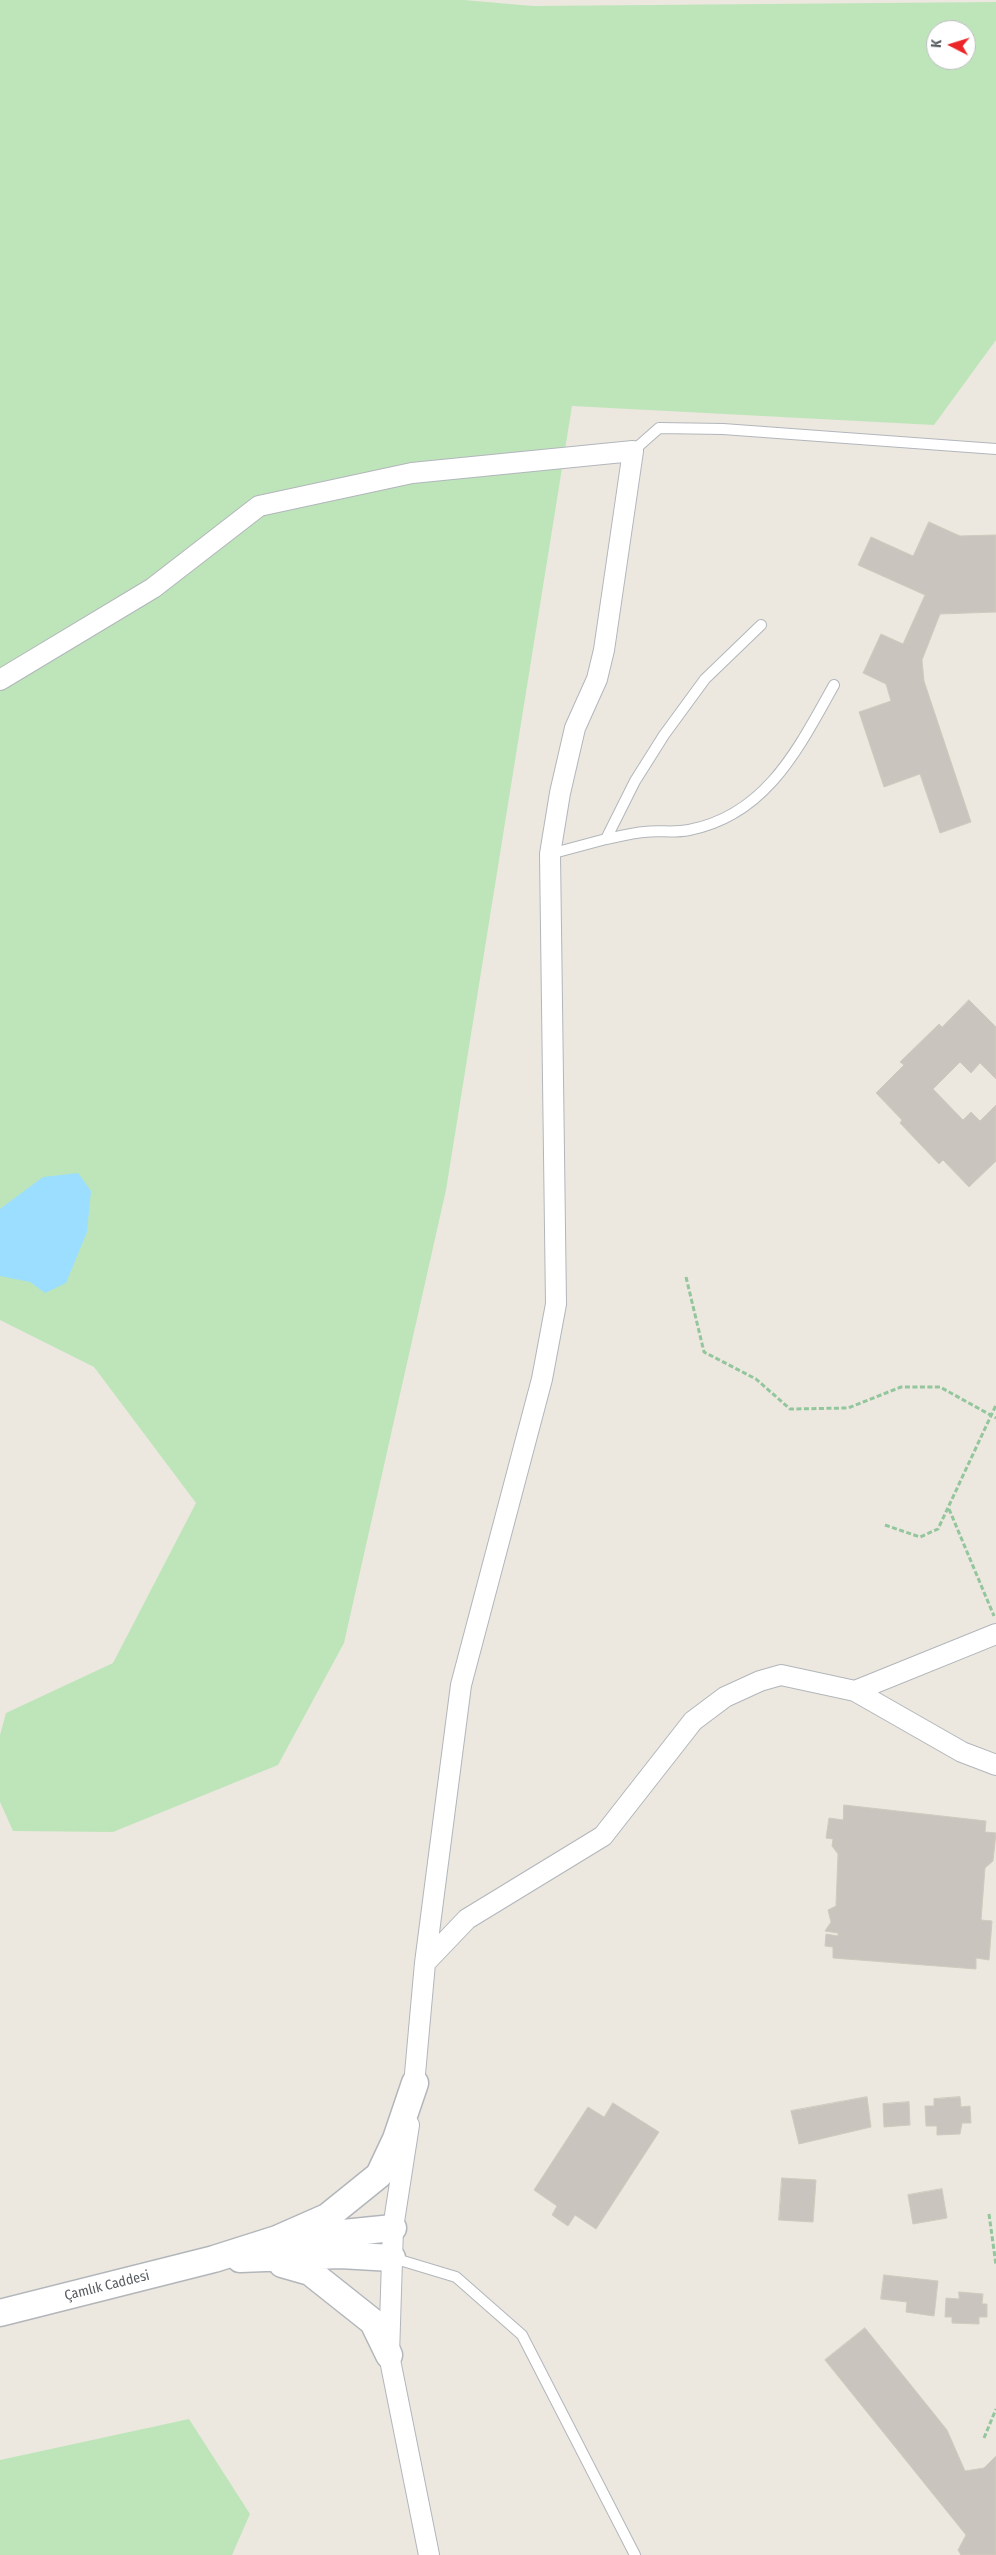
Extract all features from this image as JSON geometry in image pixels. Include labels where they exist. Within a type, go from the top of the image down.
[{"type":"street","points":[[0,680],[153,588],[259,506],[412,473],[633,451],[604,650],[597,679],[575,728],[560,793],[550,854],[556,1304],[542,1379],[462,1685],[425,1963],[415,2083],[393,2228],[389,2355],[429,2555]]},
{"type":"street","points":[[855,1691],[996,1634]]},
{"type":"street","points":[[425,1963],[468,1919],[602,1836],[693,1721],[725,1697],[760,1681],[781,1675],[855,1691],[962,1752],[996,1765]]},
{"type":"street","points":[[271,2249],[327,2217],[379,2175],[396,2139],[415,2083]]},
{"type":"street","points":[[271,2249],[338,2235],[393,2228]]},
{"type":"street","points":[[271,2249],[392,2258]]},
{"type":"street","points":[[271,2249],[331,2286],[373,2322],[389,2355]]},
{"type":"street","name":"Çamlık Caddesi","points":[[0,2313],[214,2259],[271,2249]]},
{"type":"lane","points":[[633,451],[659,428],[724,429],[996,449]]},
{"type":"lane","points":[[606,840],[635,781],[664,735],[705,678],[760,625]]},
{"type":"lane","points":[[550,854],[643,832],[688,830],[722,821],[757,799],[792,759],[834,685]]},
{"type":"lane","points":[[392,2258],[456,2277],[522,2336],[635,2555]]},
{"type":"path","points":[[686,1276],[704,1352],[756,1379],[790,1409],[848,1408],[900,1387],[940,1387],[996,1418]]},
{"type":"path","points":[[885,1525],[920,1537],[938,1529],[996,1405]]},
{"type":"path","points":[[949,1508],[996,1620]]},
{"type":"path","points":[[989,2214],[996,2265]]},
{"type":"path","points":[[984,2438],[996,2409]]},
{"type":"green space","points":[[0,0],[464,0],[533,6],[996,2],[996,340],[934,425],[572,406],[446,1190],[344,1643],[278,1765],[113,1832],[13,1831],[0,1802],[0,1735],[6,1713],[113,1663],[196,1503],[94,1367],[0,1320]]},
{"type":"green space","points":[[189,2419],[250,2514],[232,2555],[0,2555],[0,2460]]},
{"type":"water","points":[[78,1173],[91,1191],[87,1232],[66,1283],[45,1293],[30,1282],[0,1276],[0,1209],[43,1177]]},
{"type":"building","points":[[929,522],[960,536],[996,535],[996,612],[940,614],[922,660],[924,681],[971,822],[940,833],[920,774],[884,787],[859,712],[891,701],[886,684],[863,673],[881,634],[903,644],[925,595],[858,565],[871,537],[913,556]]},
{"type":"building","points":[[969,1000],[996,1027],[996,1079],[980,1063],[971,1073],[960,1062],[933,1089],[963,1120],[971,1112],[980,1121],[996,1105],[996,1161],[969,1187],[943,1160],[939,1164],[900,1123],[902,1120],[876,1093],[904,1065],[900,1062],[939,1024],[942,1027]]},
{"type":"building","points":[[844,1805],[986,1821],[985,1832],[996,1833],[993,1861],[985,1868],[981,1920],[992,1921],[989,1960],[976,1958],[976,1969],[833,1958],[833,1947],[825,1946],[826,1934],[838,1936],[838,1933],[825,1931],[831,1922],[828,1910],[836,1906],[838,1854],[832,1846],[833,1839],[826,1838],[829,1818],[843,1820]]},
{"type":"building","points":[[867,2097],[871,2127],[799,2144],[791,2111]]},
{"type":"building","points":[[960,2097],[961,2107],[970,2106],[971,2123],[962,2123],[960,2134],[937,2135],[937,2126],[926,2126],[925,2106],[934,2106],[934,2099]]},
{"type":"building","points":[[909,2102],[910,2125],[884,2127],[883,2104]]},
{"type":"building","points":[[613,2103],[659,2132],[596,2229],[575,2215],[568,2226],[552,2215],[557,2206],[534,2190],[588,2107],[604,2117]]},
{"type":"building","points":[[782,2178],[816,2180],[813,2222],[779,2220]]},
{"type":"building","points":[[942,2189],[947,2218],[913,2224],[908,2195]]},
{"type":"building","points":[[884,2275],[938,2281],[934,2316],[906,2312],[907,2302],[881,2299]]},
{"type":"building","points":[[959,2292],[983,2294],[982,2304],[987,2304],[987,2317],[979,2317],[979,2324],[952,2323],[952,2317],[945,2317],[946,2298],[959,2299]]},
{"type":"building","points":[[865,2328],[947,2430],[965,2471],[984,2468],[996,2456],[996,2555],[961,2555],[958,2550],[966,2535],[825,2360]]}]
